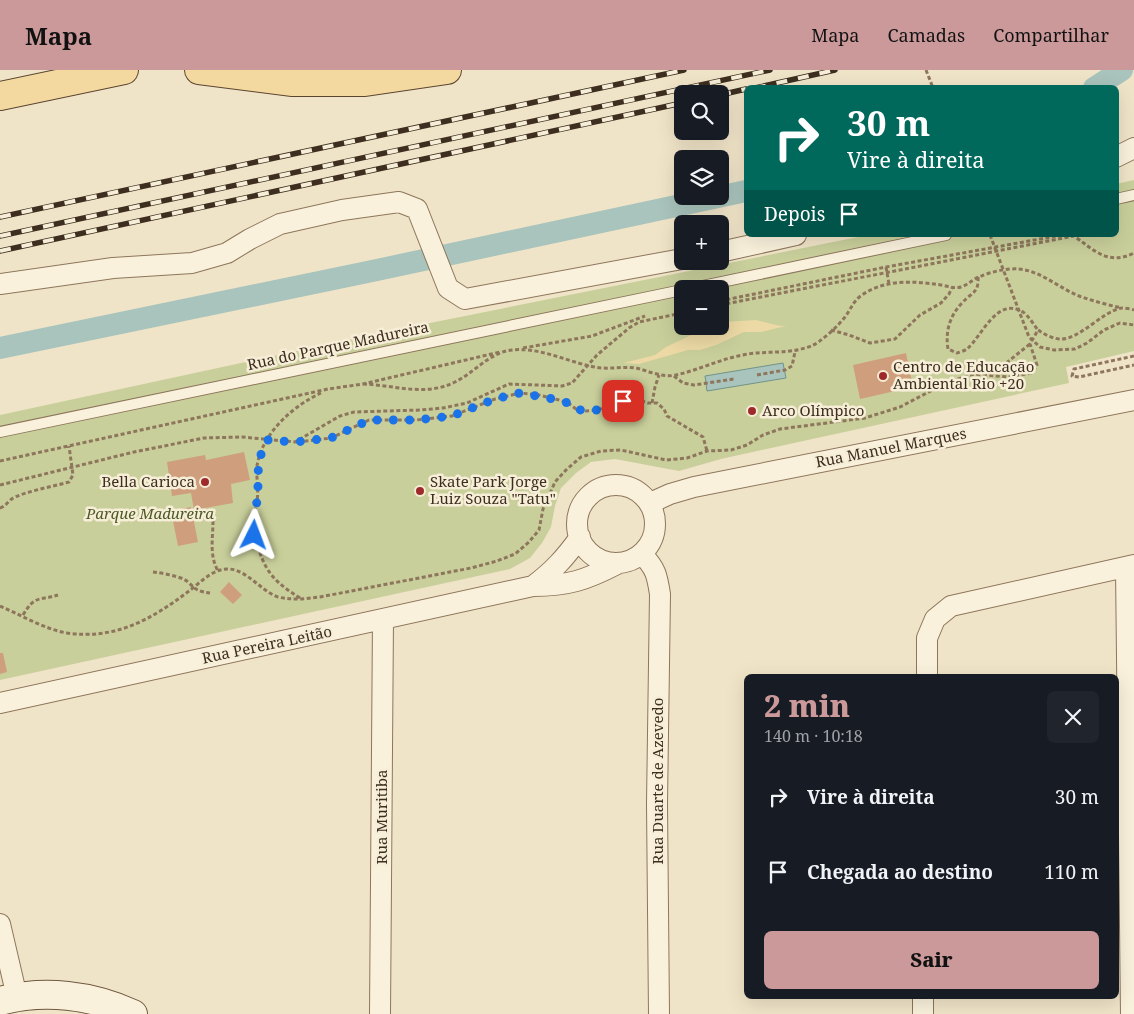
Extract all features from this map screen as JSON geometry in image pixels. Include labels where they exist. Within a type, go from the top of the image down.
[{"type":"main road","points":[[0,96],[124,70]]},
{"type":"main road","points":[[199,70],[294,82],[365,82],[447,70]]},
{"type":"main road","points":[[8,999],[62,994],[119,1007],[133,1014]]},
{"type":"street","points":[[1119,156],[1134,148]]},
{"type":"street","points":[[0,284],[114,268],[192,263],[228,253],[250,239],[280,224],[342,210],[399,202],[417,209],[448,288],[465,300],[674,261]]},
{"type":"street","points":[[729,250],[787,237]]},
{"type":"street","name":"Rua Manuel Marques","points":[[650,503],[670,494],[694,487],[1134,400]]},
{"type":"street","points":[[618,485],[630,487],[650,503],[656,524],[654,535],[642,554],[630,561],[617,564],[605,562],[594,557],[585,548],[577,525],[579,512],[585,501],[594,492],[605,487],[618,485]]},
{"type":"street","name":"Rua Pereira Leitão","points":[[533,586],[553,571],[580,537]]},
{"type":"street","name":"Rua Duarte de Azevedo","points":[[642,554],[653,566],[658,578],[660,594],[657,804],[659,1014]]},
{"type":"street","name":"Rua Pereira Leitão","points":[[0,703],[533,586],[556,586],[581,581],[617,564]]},
{"type":"street","points":[[926,674],[927,638],[935,619],[951,606],[1130,567],[1131,1014]]},
{"type":"street","name":"Rua Muritiba","points":[[380,1014],[383,619]]},
{"type":"street","points":[[0,924],[8,999]]},
{"type":"street","points":[[923,999],[923,1014]]},
{"type":"lane","points":[[1119,198],[1134,195]]},
{"type":"lane","points":[[729,280],[936,237]]},
{"type":"lane","name":"Rua do Parque Madureira","points":[[0,432],[674,292]]},
{"type":"path","points":[[926,70],[932,85]]},
{"type":"path","points":[[991,237],[1029,337],[1040,347],[1054,350],[1074,349],[1104,330],[1120,323],[1134,325]]},
{"type":"path","points":[[729,299],[886,267],[1051,237]]},
{"type":"path","points":[[729,303],[1069,237]]},
{"type":"path","points":[[1075,237],[1104,257],[1115,259],[1134,253]]},
{"type":"path","points":[[886,267],[889,284]]},
{"type":"path","points":[[363,384],[386,385],[406,390],[432,389],[455,383],[491,358],[509,350],[544,352],[588,365],[633,368],[659,375],[674,376],[742,355],[759,352],[794,352],[814,345],[845,317],[852,303],[860,295],[872,289],[905,281],[952,288],[961,287],[978,277],[994,272],[1019,269],[1038,275],[1078,296],[1134,310]]},
{"type":"path","points":[[978,277],[979,286],[954,314],[948,332],[948,348],[956,353],[966,350],[984,327],[1002,310],[1013,309],[1024,312],[1038,330],[1049,336],[1061,339],[1074,335],[1123,308]]},
{"type":"path","points":[[831,330],[870,343],[896,339],[920,315],[941,303],[952,288]]},
{"type":"path","points":[[655,314],[674,310]]},
{"type":"path","points":[[295,442],[340,416],[354,412],[443,408],[467,403],[509,384],[562,386],[572,383],[597,355],[634,325],[674,314]]},
{"type":"path","points":[[0,461],[328,389],[363,384],[509,350],[592,336],[646,315]]},
{"type":"path","points":[[990,375],[1030,344],[1038,330]]},
{"type":"path","points":[[0,606],[42,625],[66,633],[92,634],[123,630],[154,617],[206,578],[218,571],[229,569],[241,573],[276,596],[286,599],[301,599],[471,568],[515,554],[529,542],[539,530],[544,509],[555,482],[581,457],[601,451],[621,450],[666,460],[687,458],[707,451],[731,450],[747,445],[763,435],[780,429],[865,418],[900,407],[946,383],[974,374],[1008,377],[1032,373],[1037,366],[1030,344]]},
{"type":"path","points":[[757,375],[784,370],[792,366],[794,352]]},
{"type":"path","points":[[1134,356],[1074,369],[1072,376],[1079,378],[1134,365]]},
{"type":"path","points":[[652,403],[654,387],[659,375]]},
{"type":"path","points":[[674,376],[683,383],[694,385],[734,379]]},
{"type":"path","points":[[301,599],[276,581],[266,569],[254,535],[253,521],[258,494],[257,466],[268,440],[282,419],[312,397],[328,389]]},
{"type":"path","points":[[0,485],[204,438],[242,437],[295,442],[331,438],[369,420],[416,420],[452,416],[495,399],[520,393],[559,400],[568,403],[576,409],[586,411],[597,410],[632,398],[657,403],[664,408],[667,416],[703,438],[707,451]]},
{"type":"path","points":[[0,508],[4,507],[8,500],[17,496],[69,482],[73,475],[69,446]]},
{"type":"path","points":[[213,520],[213,563],[218,571]]},
{"type":"path","points":[[153,572],[182,579],[199,592],[210,593]]},
{"type":"path","points":[[23,615],[30,603],[39,598],[49,598],[58,595]]},
{"type":"green space","name":"Parque Madureira","points":[[1134,180],[1134,351],[1066,367],[1069,383],[721,459],[679,471],[615,459],[591,462],[576,473],[561,488],[551,527],[542,543],[530,558],[510,569],[0,680],[0,415],[385,332],[694,270],[729,270],[729,263],[858,237],[1119,237],[1119,183]]},
{"type":"sand","points":[[756,320],[786,326],[761,332],[744,332],[700,350],[688,350],[639,364],[624,363],[655,355],[666,347],[692,335],[729,335],[729,322]]},
{"type":"water","points":[[783,363],[786,378],[707,391],[705,376]]},
{"type":"building","name":"Centro de Educação Ambiental Rio +20","points":[[906,353],[913,387],[860,399],[853,365]]},
{"type":"building","name":"Bella Carioca","points":[[244,452],[250,480],[231,484],[233,503],[194,510],[191,493],[172,496],[167,462],[205,455],[206,460]]},
{"type":"building","points":[[191,507],[198,542],[178,546],[171,511]]},
{"type":"building","points":[[229,582],[242,595],[233,604],[220,592]]},
{"type":"building","points":[[0,653],[3,653],[7,672],[0,674]]},
{"type":"waterway","points":[[1099,85],[1122,70]]},
{"type":"waterway","points":[[0,348],[744,191]]},
{"type":"railway","points":[[0,217],[684,70]]},
{"type":"railway","points":[[0,236],[770,70]]},
{"type":"railway","points":[[768,85],[835,70]]},
{"type":"railway","points":[[729,93],[744,89]]},
{"type":"railway","points":[[0,251],[674,105]]},
{"type":"place","name":"Centro de Educação Ambiental Rio +20","points":[[883,376]]},
{"type":"place","name":"Arco Olímpico","points":[[752,411]]},
{"type":"place","name":"Bella Carioca","points":[[205,482]]},
{"type":"place","name":"Skate Park Jorge Luiz Souza \"Tatu\"","points":[[420,491]]},
{"type":"route","points":[[254,535],[253,521],[258,481],[257,466],[268,440],[302,442],[331,438],[340,432],[369,420],[436,419],[469,410],[484,402],[520,393],[559,400],[568,403],[576,409],[586,411],[597,410],[623,401]]}]
